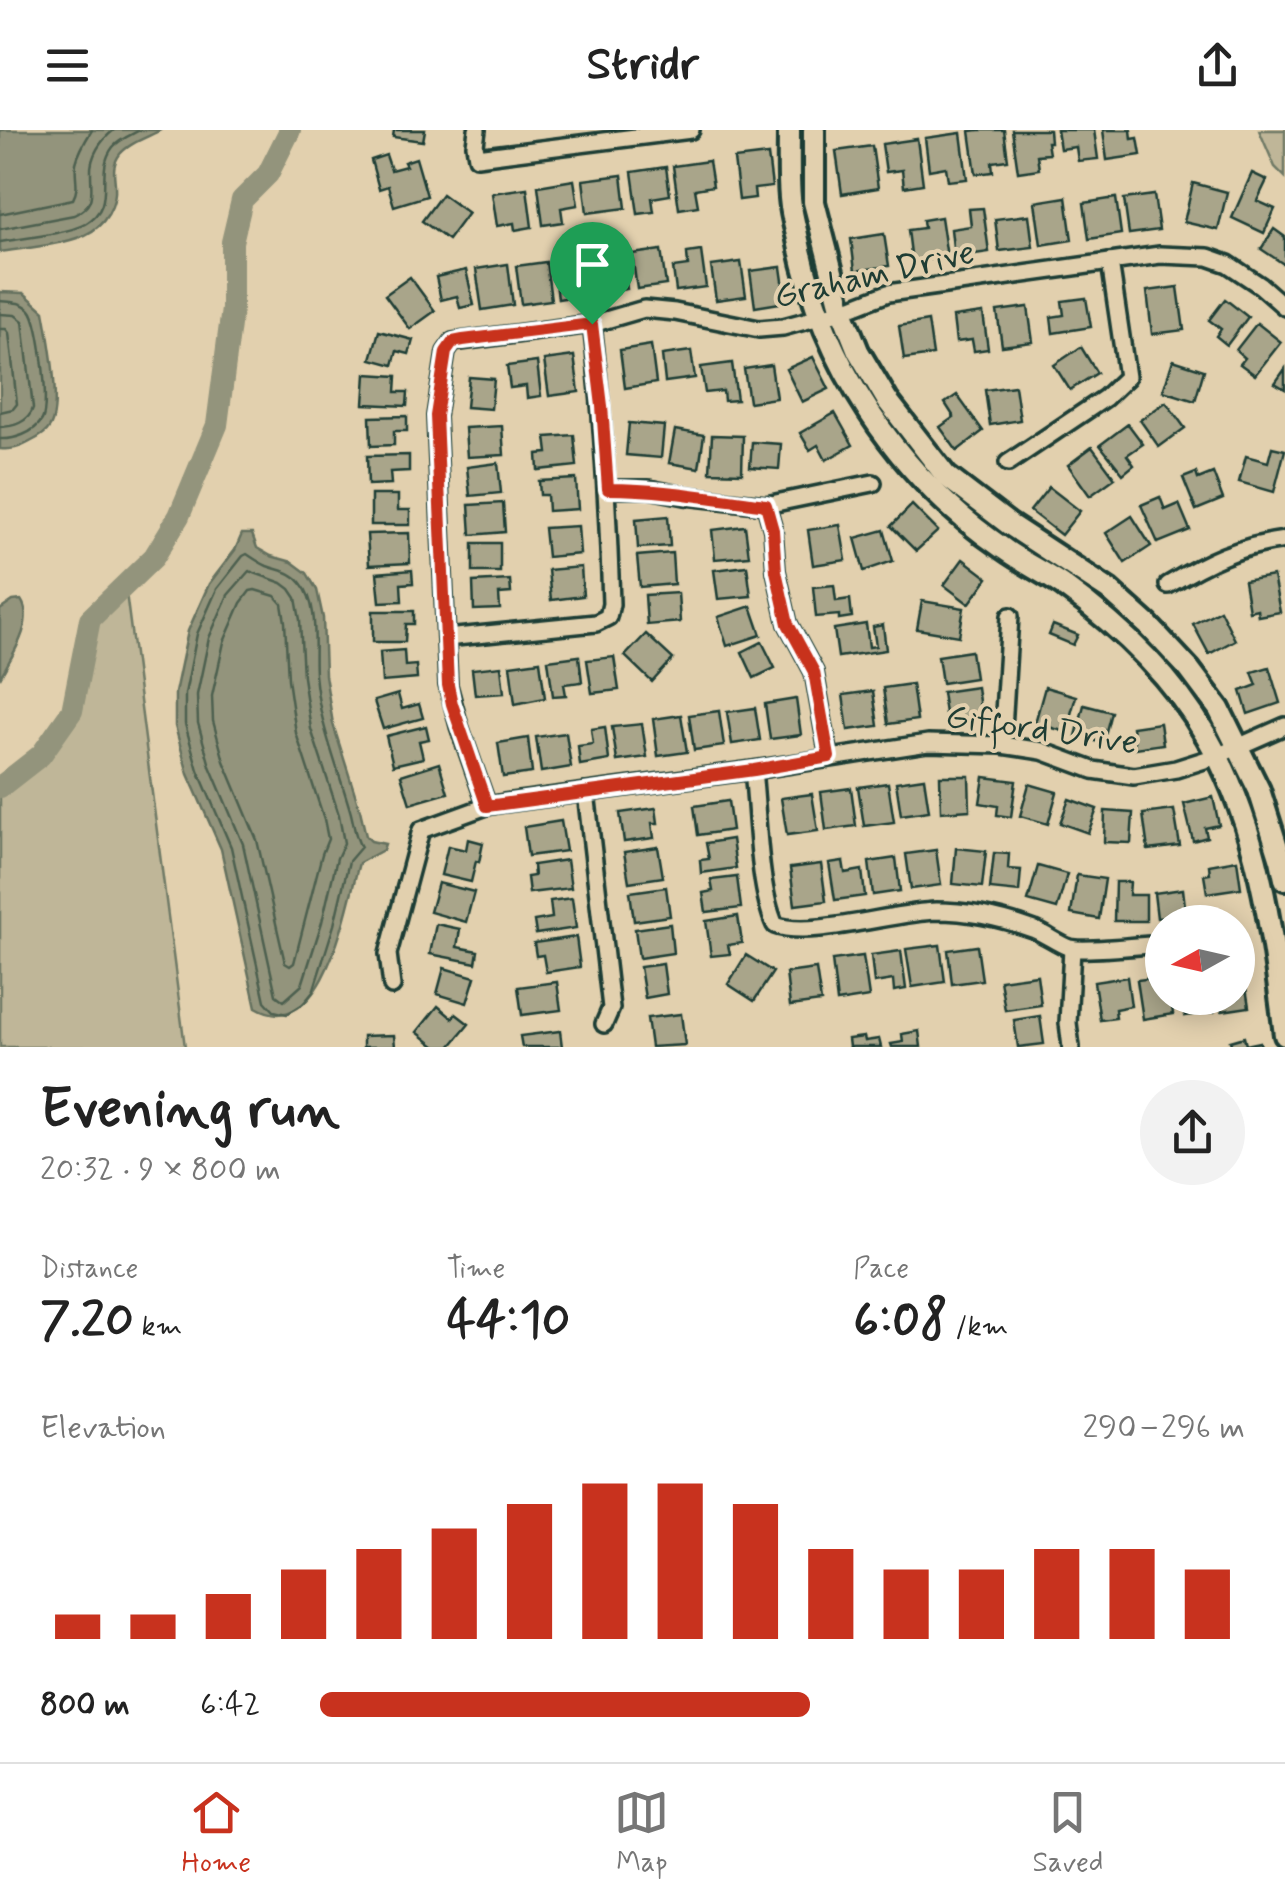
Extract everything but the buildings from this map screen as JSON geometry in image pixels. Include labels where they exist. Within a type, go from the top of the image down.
[{"type":"street","points":[[477,130],[477,157],[691,130]]},
{"type":"street","points":[[789,130],[790,200],[801,260],[819,317],[842,368],[872,417],[946,504],[988,538],[1118,627],[1158,670],[1200,726],[1248,830],[1261,874],[1285,1035]]},
{"type":"street","points":[[814,130],[814,202],[842,311],[858,351],[887,400],[946,476],[1023,534],[1110,590],[1189,669],[1219,710],[1259,790],[1285,879]]},
{"type":"street","name":"Graham Drive","points":[[446,638],[437,400],[446,352],[453,342],[592,324],[644,309],[759,328],[783,327],[888,293],[1160,255],[1208,257],[1228,264],[1262,286],[1285,308]]},
{"type":"street","points":[[1008,464],[1105,398],[1127,377],[1110,262]]},
{"type":"street","points":[[487,806],[452,704],[446,638],[596,623],[608,617],[611,604],[608,489],[592,324]]},
{"type":"street","points":[[608,489],[649,489],[766,505],[873,483]]},
{"type":"street","points":[[766,505],[788,624],[814,672],[829,757]]},
{"type":"street","points":[[1168,585],[1202,564],[1241,548],[1285,540]]},
{"type":"street","points":[[1002,746],[1010,616]]},
{"type":"street","name":"Gifford Drive","points":[[392,986],[388,954],[421,830],[487,806],[928,743],[1042,751],[1093,770],[1134,776],[1216,756],[1285,726]]},
{"type":"street","points":[[754,770],[765,883],[775,925],[784,929],[820,928],[904,913],[940,911],[986,916],[1036,930],[1072,949],[1145,945]]},
{"type":"street","points":[[586,792],[611,1008],[604,1024]]},
{"type":"street","points":[[1070,1047],[1072,949]]},
{"type":"shaded area","points":[[1259,130],[1285,130],[1285,177],[1275,167]]},
{"type":"shaded area","points":[[125,585],[185,1047],[0,1047],[0,787],[41,755],[72,711],[90,619]]},
{"type":"water","points":[[0,130],[161,130],[120,154],[115,165],[112,207],[92,231],[66,241],[0,252]]},
{"type":"water","points":[[0,292],[24,293],[44,311],[55,389],[53,419],[48,430],[26,444],[8,449],[0,449]]},
{"type":"water","points":[[242,534],[252,534],[257,548],[292,562],[307,573],[317,590],[333,724],[366,836],[385,844],[383,850],[359,863],[340,936],[316,989],[299,1007],[279,1014],[256,1007],[221,849],[188,774],[175,726],[175,693],[188,631],[209,584]]},
{"type":"water","points":[[21,600],[25,609],[24,629],[0,678],[0,610]]},
{"type":"waterway","points":[[0,787],[41,755],[72,711],[90,619],[154,557],[179,516],[217,425],[232,309],[232,242],[242,200],[268,174],[290,130]]},
{"type":"route","points":[[592,324],[608,489],[649,489],[766,505],[788,624],[814,672],[829,757],[487,806],[448,685],[436,416],[446,352],[453,342],[463,340],[592,324]]}]
